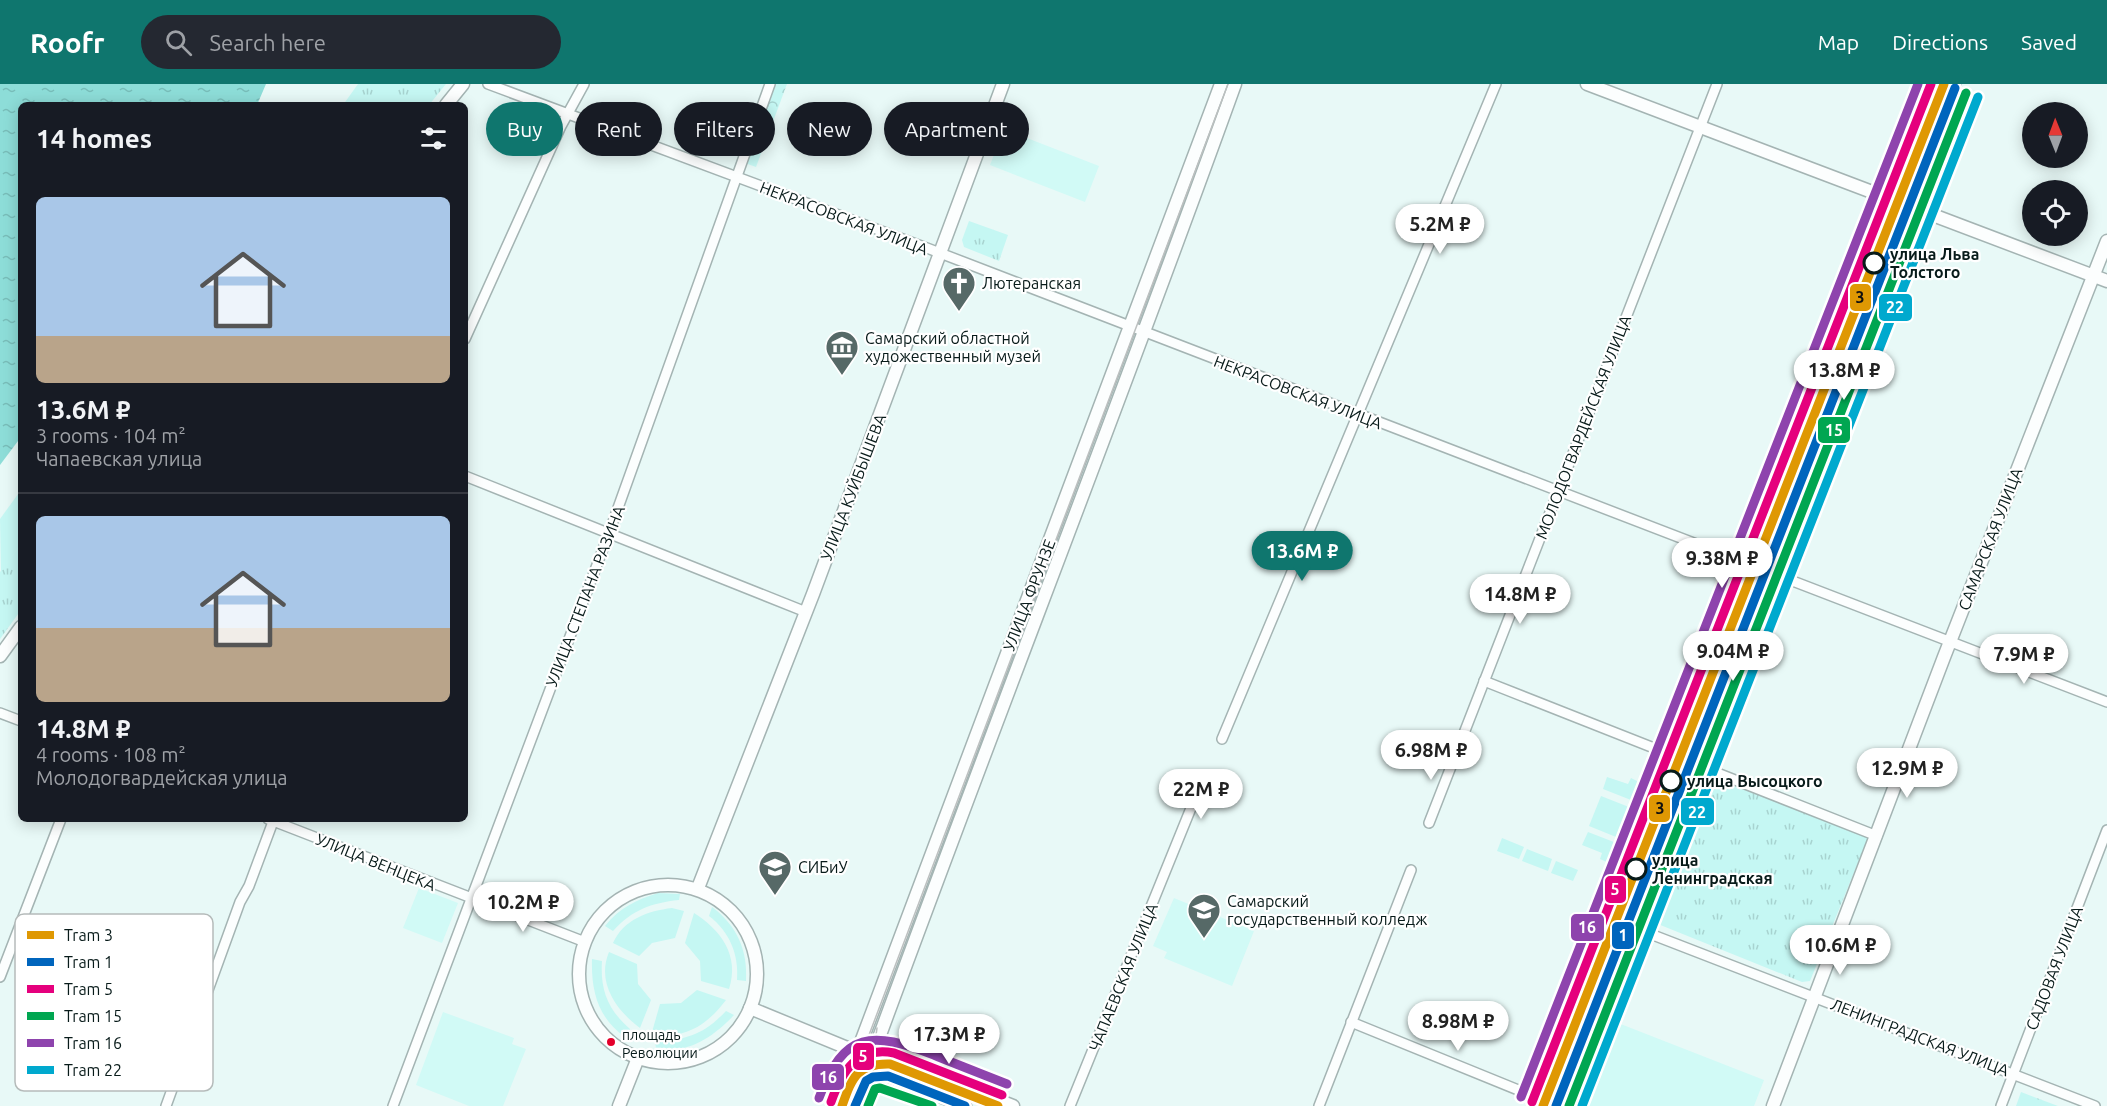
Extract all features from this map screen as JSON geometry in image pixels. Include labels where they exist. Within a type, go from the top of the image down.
[{"type":"main road","points":[[449,102],[463,84]]},
{"type":"main road","name":"УЛИЦА КУЙБЫШЕВА","points":[[698,888],[942,255],[1003,84]]},
{"type":"main road","name":"УЛИЦА ФРУНЗЕ","points":[[837,1106],[1221,84]]},
{"type":"main road","name":"УЛИЦА ФРУНЗЕ","points":[[854,1106],[1145,333],[1235,84]]},
{"type":"main road","points":[[1587,84],[1699,133],[1907,205],[2107,281]]},
{"type":"main road","points":[[1555,1105],[1688,759],[1754,568],[1938,84]]},
{"type":"main road","points":[[1536,1102],[1674,754],[1907,205],[1954,84]]},
{"type":"main road","name":"САМАРСКАЯ УЛИЦА","points":[[1773,1106],[1949,643],[2107,241]]},
{"type":"main road","points":[[0,656],[18,631]]},
{"type":"main road","points":[[666,885],[698,888],[723,903],[750,936],[757,972],[750,1008],[736,1032],[709,1053],[693,1060],[668,1063],[638,1058],[611,1042],[599,1031],[586,1008],[579,984],[581,955],[585,942],[590,929],[604,912],[632,892],[666,885]]},
{"type":"main road","points":[[750,1008],[857,1052],[874,1051],[1013,1106]]},
{"type":"main road","points":[[857,1052],[868,1068],[965,1106]]},
{"type":"main road","points":[[620,1106],[638,1058]]},
{"type":"street","name":"НЕКРАСОВСКАЯ УЛИЦА","points":[[488,84],[1131,327],[2107,702]]},
{"type":"street","points":[[468,332],[567,114],[584,84]]},
{"type":"street","name":"УЛИЦА СТЕПАНА РАЗИНА","points":[[393,1106],[609,533],[770,84]]},
{"type":"street","points":[[1222,739],[1496,84]]},
{"type":"street","name":"МОЛОДОГВАРДЕЙСКАЯ УЛИЦА","points":[[1430,823],[1717,84]]},
{"type":"street","points":[[468,477],[806,612]]},
{"type":"street","points":[[1484,681],[1688,759],[1877,836]]},
{"type":"street","points":[[0,713],[18,720]]},
{"type":"street","name":"ЧАПАЕВСКАЯ УЛИЦА","points":[[1070,1106],[1202,781]]},
{"type":"street","points":[[24,914],[60,822]]},
{"type":"street","points":[[213,976],[271,822]]},
{"type":"street","name":"УЛИЦА ВЕНЦЕКА","points":[[277,822],[585,942]]},
{"type":"street","name":"САДОВАЯ УЛИЦА","points":[[2001,1106],[2107,830]]},
{"type":"street","points":[[1319,1106],[1411,870]]},
{"type":"street","name":"ЛЕНИНГРАДСКАЯ УЛИЦА","points":[[1609,918],[2096,1106]]},
{"type":"street","points":[[0,977],[15,938]]},
{"type":"street","points":[[1352,1022],[1536,1102],[1555,1105]]},
{"type":"street","points":[[166,1106],[171,1091]]},
{"type":"shaded area","points":[[1029,139],[1099,166],[1085,202],[990,165],[994,156],[1029,156]]},
{"type":"shaded area","points":[[419,888],[458,903],[442,943],[403,928]]},
{"type":"shaded area","name":"Самарский государственный колледж","points":[[1174,898],[1254,931],[1232,986],[1164,958],[1167,952],[1153,946]]},
{"type":"shaded area","points":[[443,1012],[514,1038],[512,1044],[526,1049],[503,1106],[469,1106],[416,1085]]},
{"type":"shaded area","points":[[1595,1014],[1764,1080],[1754,1106],[1559,1106]]},
{"type":"green space","points":[[358,84],[446,84],[431,102],[345,102]]},
{"type":"green space","points":[[774,84],[787,84],[775,116],[775,102],[767,102]]},
{"type":"green space","points":[[748,156],[760,156],[756,167],[745,163]]},
{"type":"green space","points":[[969,221],[1008,235],[999,261],[964,247],[962,240]]},
{"type":"green space","points":[[18,494],[18,548],[1,572],[0,519]]},
{"type":"green space","points":[[18,548],[18,614],[0,639],[0,572]]},
{"type":"green space","points":[[1692,769],[1868,838],[1810,981],[1802,982],[1638,916],[1636,906]]},
{"type":"green space","points":[[1607,777],[1628,784],[1631,778],[1643,784],[1636,802],[1603,789]]},
{"type":"green space","points":[[1601,796],[1634,809],[1621,839],[1589,826]]},
{"type":"green space","points":[[1588,832],[1619,844],[1611,864],[1600,859],[1602,853],[1582,845]]},
{"type":"green space","points":[[1502,838],[1524,847],[1519,859],[1497,851]]},
{"type":"green space","points":[[1527,849],[1552,859],[1548,871],[1522,861]]},
{"type":"green space","points":[[1556,861],[1578,870],[1573,881],[1551,873]]},
{"type":"green space","points":[[658,893],[680,894],[679,900],[643,909],[627,918],[613,931],[605,926],[628,905]]},
{"type":"green space","points":[[712,907],[728,922],[739,939],[745,959],[746,981],[737,980],[735,953],[723,929],[709,916]]},
{"type":"green space","points":[[672,908],[684,911],[675,938],[652,943],[639,956],[613,943],[630,922],[654,911]]},
{"type":"green space","points":[[694,913],[712,927],[726,945],[732,966],[729,989],[701,981],[700,961],[685,943]]},
{"type":"green space","points":[[609,952],[637,964],[638,984],[651,1000],[640,1028],[624,1013],[611,995],[605,975]]},
{"type":"green space","points":[[592,959],[602,961],[602,981],[607,999],[622,1022],[630,1029],[625,1037],[608,1021],[598,1003],[593,982]]},
{"type":"green space","points":[[697,990],[726,1000],[711,1017],[694,1029],[674,1035],[652,1032],[660,1004],[681,1003]]},
{"type":"green space","points":[[726,1011],[734,1015],[709,1037],[679,1049],[656,1048],[655,1042],[686,1037],[702,1031]]},
{"type":"green space","points":[[2021,1092],[2058,1106],[2016,1106]]},
{"type":"water","points":[[0,84],[266,84],[258,102],[18,102],[18,441],[0,465]]},
{"type":"tram line","points":[[852,1080],[1228,84]]},
{"type":"tram line","name":"16","points":[[1521,1097],[1918,84]]},
{"type":"tram line","name":"5","points":[[1532,1102],[1931,84]]},
{"type":"tram line","name":"3","points":[[1543,1106],[1944,84]]},
{"type":"tram line","name":"1","points":[[1556,1106],[1955,88]]},
{"type":"tram line","name":"15","points":[[1569,1106],[1966,93]]},
{"type":"tram line","name":"22","points":[[1582,1106],[1978,97]]},
{"type":"tram line","points":[[877,1028],[878,1048],[890,1064]]},
{"type":"tram line","name":"16","points":[[819,1098],[839,1059],[850,1048],[863,1042],[877,1040],[912,1047],[1007,1084]]},
{"type":"tram line","name":"5","points":[[831,1102],[840,1080],[853,1063],[870,1053],[881,1052],[894,1053],[1002,1095]]},
{"type":"tram line","name":"3","points":[[842,1106],[857,1074],[863,1069],[879,1064],[890,1064],[998,1106]]},
{"type":"tram line","points":[[880,1065],[982,1106]]},
{"type":"tram line","name":"1","points":[[855,1106],[866,1081],[873,1077],[888,1076],[965,1106]]},
{"type":"tram line","name":"15","points":[[868,1106],[875,1089],[880,1088],[932,1106]]},
{"type":"place","name":"улица Льва Толстого","points":[[1874,263]]},
{"type":"place","name":"Лютеранская","points":[[959,312]]},
{"type":"place","name":"Самарский областной художественный музей","points":[[842,376]]},
{"type":"place","name":"улица Высоцкого","points":[[1671,781]]},
{"type":"place","name":"улица Ленинградская","points":[[1636,869]]},
{"type":"place","name":"СИБиУ","points":[[775,896]]},
{"type":"place","name":"Самарский государственный колледж","points":[[1204,939]]},
{"type":"place","name":"площадь Революции","points":[[611,1042]]}]
